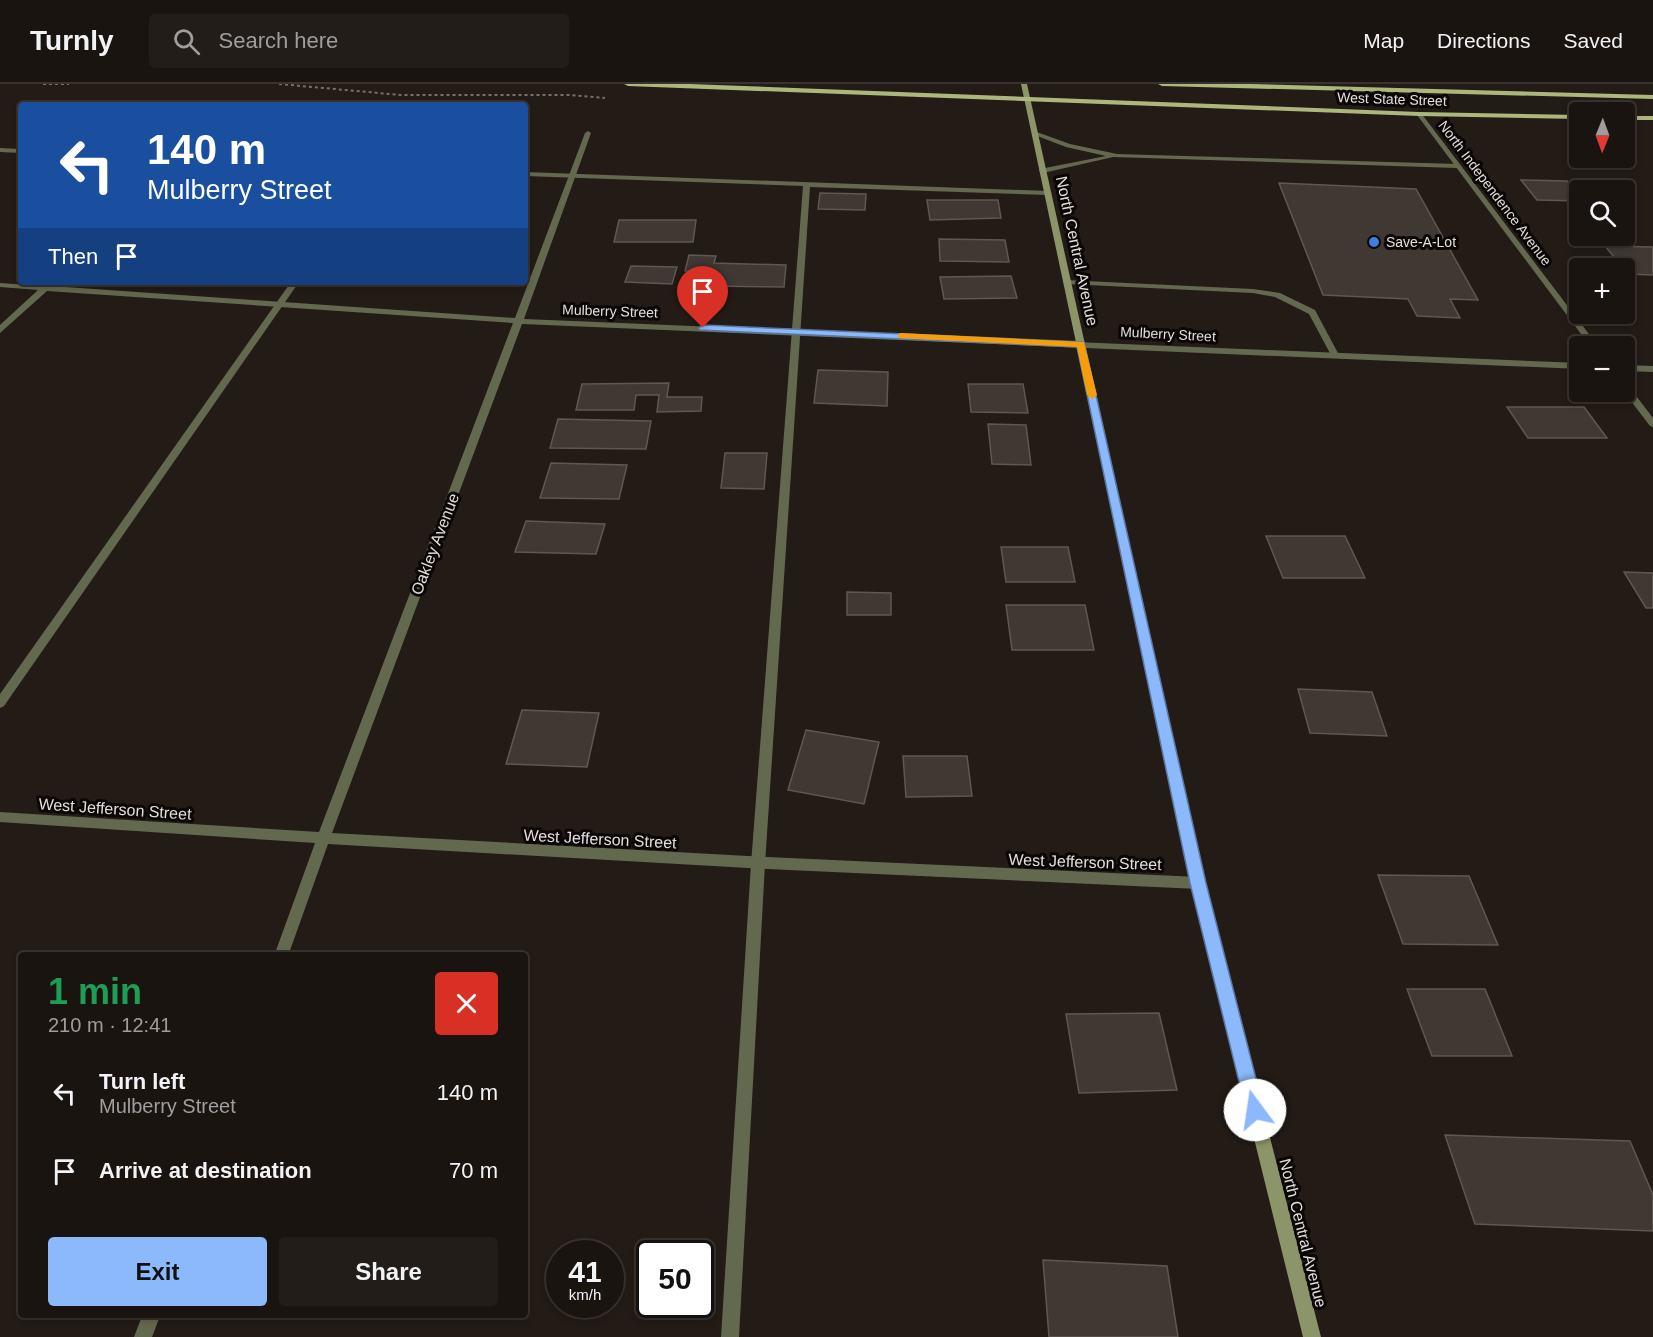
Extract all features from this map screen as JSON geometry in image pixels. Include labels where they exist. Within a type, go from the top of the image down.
[{"type":"main road","name":"West State Street","points":[[628,84],[1419,114],[1569,117]]},
{"type":"main road","name":"North Central Avenue","points":[[1023,84],[1198,883],[1312,1337]]},
{"type":"main road","name":"West State Street","points":[[1162,84],[1398,87],[1653,97]]},
{"type":"main road","points":[[1635,118],[1653,118]]},
{"type":"street","name":"North Independence Avenue","points":[[1419,114],[1586,336]]},
{"type":"street","name":"Oakley Avenue","points":[[282,952],[322,840],[520,321],[588,133]]},
{"type":"street","points":[[1034,133],[1079,149],[1117,156],[1457,166]]},
{"type":"street","points":[[0,150],[18,151]]},
{"type":"street","points":[[1043,171],[1117,156]]},
{"type":"street","points":[[528,174],[1048,193]]},
{"type":"street","points":[[730,1337],[758,864],[807,184]]},
{"type":"street","points":[[1067,282],[1253,291],[1277,295],[1312,312],[1320,323],[1335,355]]},
{"type":"street","name":"Mulberry Street","points":[[0,285],[48,285],[520,321],[1569,366]]},
{"type":"street","points":[[0,330],[48,285]]},
{"type":"street","points":[[0,703],[293,285]]},
{"type":"street","points":[[1635,368],[1653,369]]},
{"type":"street","points":[[1635,400],[1653,424]]},
{"type":"street","name":"West Jefferson Street","points":[[0,818],[322,840],[758,864],[1198,883]]},
{"type":"street","points":[[143,1337],[150,1318]]},
{"type":"path","points":[[43,84],[69,84]]},
{"type":"building","points":[[1521,180],[1567,181],[1569,183],[1569,201],[1537,200]]},
{"type":"building","name":"Save-A-Lot","points":[[1279,183],[1416,189],[1478,300],[1450,299],[1460,318],[1417,316],[1408,299],[1323,295]]},
{"type":"building","points":[[820,193],[866,194],[865,210],[818,209]]},
{"type":"building","points":[[927,200],[998,200],[1001,218],[930,220]]},
{"type":"building","points":[[619,220],[696,220],[693,242],[614,242]]},
{"type":"building","points":[[939,239],[1005,240],[1009,262],[940,261]]},
{"type":"building","points":[[1605,246],[1653,247],[1653,275],[1635,274],[1635,258],[1615,258]]},
{"type":"building","points":[[689,255],[716,256],[714,263],[786,265],[784,287],[707,286],[710,272],[685,271]]},
{"type":"building","points":[[631,266],[677,267],[672,284],[625,282]]},
{"type":"building","points":[[1011,276],[1017,298],[944,299],[940,277]]},
{"type":"building","points":[[818,370],[888,372],[887,406],[814,403]]},
{"type":"building","points":[[669,383],[667,397],[702,397],[701,411],[657,412],[659,395],[636,395],[634,410],[576,410],[582,384]]},
{"type":"building","points":[[968,384],[1023,384],[1028,413],[971,412]]},
{"type":"building","points":[[1507,407],[1584,407],[1607,438],[1528,438]]},
{"type":"building","points":[[558,419],[651,421],[646,449],[550,448]]},
{"type":"building","points":[[988,424],[1026,425],[1031,465],[992,464]]},
{"type":"building","points":[[725,453],[767,453],[764,489],[721,488]]},
{"type":"building","points":[[551,463],[627,465],[619,499],[540,498]]},
{"type":"building","points":[[526,521],[605,524],[596,554],[515,552]]},
{"type":"building","points":[[1266,536],[1345,536],[1365,578],[1283,578]]},
{"type":"building","points":[[1001,547],[1068,547],[1075,582],[1006,582]]},
{"type":"building","points":[[1624,572],[1653,573],[1653,608],[1646,608]]},
{"type":"building","points":[[847,592],[891,593],[891,615],[847,615]]},
{"type":"building","points":[[1006,605],[1085,605],[1094,650],[1012,650]]},
{"type":"building","points":[[1298,689],[1372,692],[1387,736],[1310,733]]},
{"type":"building","points":[[522,710],[599,713],[587,767],[506,764]]},
{"type":"building","points":[[806,730],[879,742],[864,804],[788,790]]},
{"type":"building","points":[[903,756],[967,756],[972,796],[906,797]]},
{"type":"building","points":[[1378,875],[1469,876],[1498,945],[1403,944]]},
{"type":"building","points":[[1407,989],[1485,989],[1512,1056],[1432,1056]]},
{"type":"building","points":[[1159,1013],[1177,1090],[1079,1093],[1066,1014]]},
{"type":"building","points":[[1445,1135],[1630,1141],[1653,1195],[1653,1231],[1475,1224]]},
{"type":"building","points":[[1043,1260],[1167,1266],[1178,1337],[1049,1337]]},
{"type":"slow traffic","points":[[901,336],[1081,344],[1092,395]]},
{"type":"place","name":"Save-A-Lot","points":[[1374,242]]},
{"type":"route","points":[[703,328],[1081,344],[1198,883],[1255,1110]]}]
